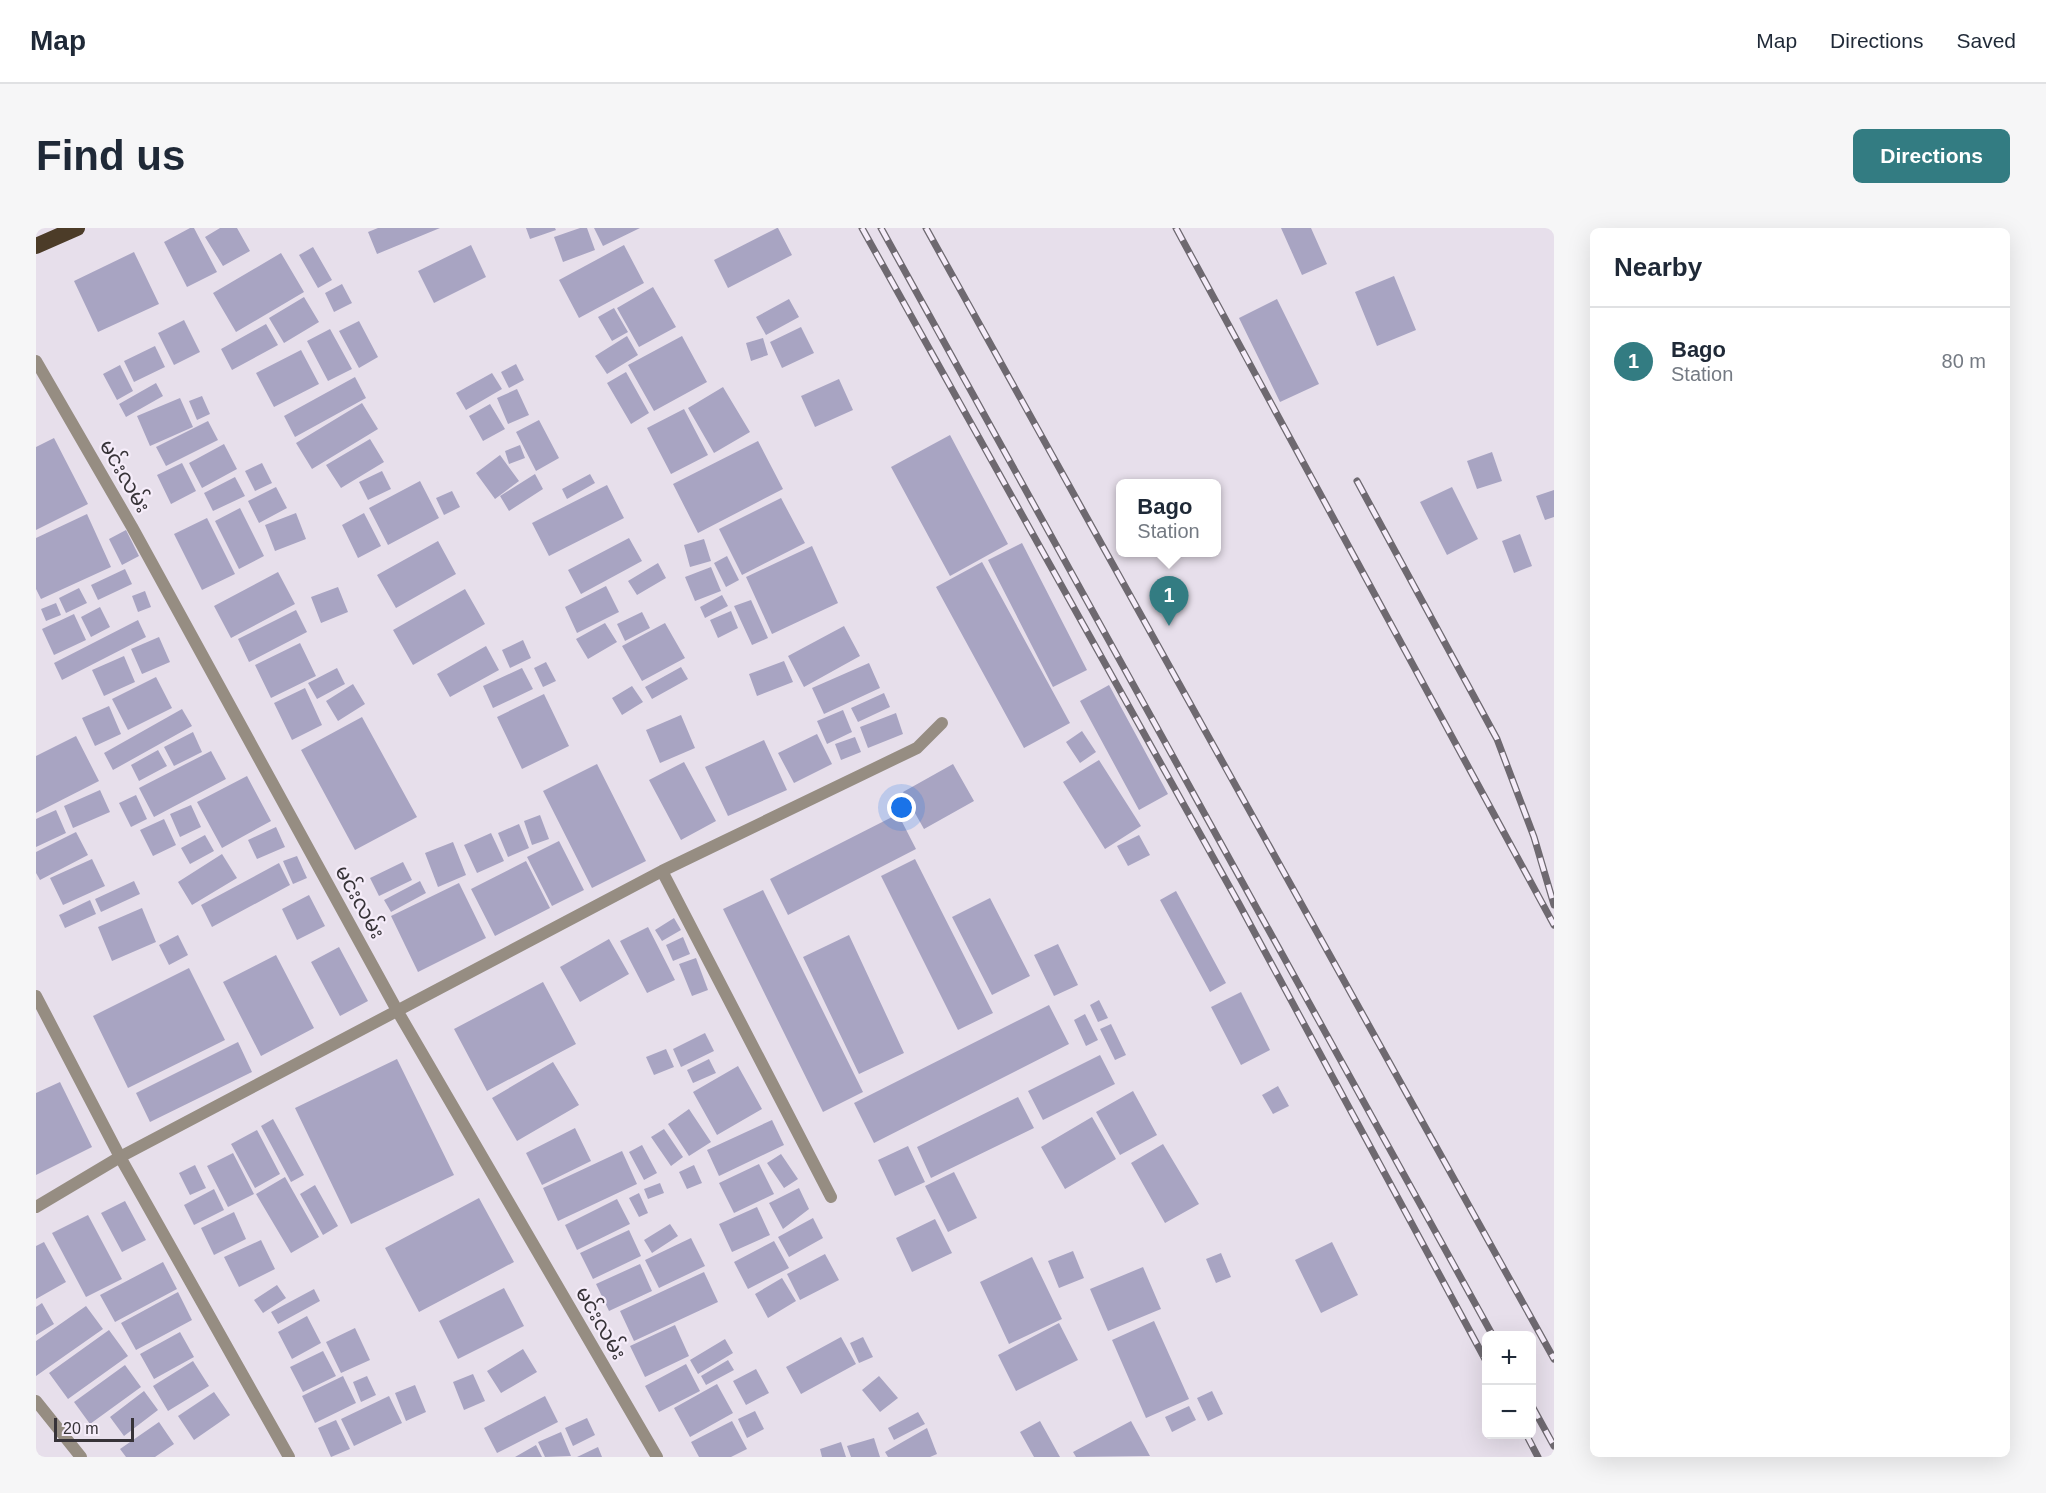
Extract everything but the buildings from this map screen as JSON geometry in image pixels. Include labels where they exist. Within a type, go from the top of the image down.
[{"type":"highway","points":[[36,246],[77,228]]},
{"type":"street","name":"မင်းလမ်း","points":[[36,361],[132,527],[398,1012],[657,1457]]},
{"type":"street","points":[[36,1207],[120,1157],[662,871],[917,748],[942,723]]},
{"type":"street","points":[[662,871],[831,1197]]},
{"type":"street","points":[[36,996],[120,1157],[289,1457]]},
{"type":"street","points":[[36,1401],[81,1457]]},
{"type":"railway","points":[[862,228],[1238,902],[1482,1354]]},
{"type":"railway","points":[[881,228],[1490,1331]]},
{"type":"railway","points":[[926,228],[1554,1359]]},
{"type":"railway","points":[[1176,228],[1554,925]]},
{"type":"railway","points":[[1357,481],[1497,739],[1534,837],[1554,905]]},
{"type":"railway","points":[[1536,1413],[1554,1446]]},
{"type":"railway","points":[[1529,1439],[1538,1457]]},
{"type":"place","name":"Bago","points":[[1169,626]]}]
